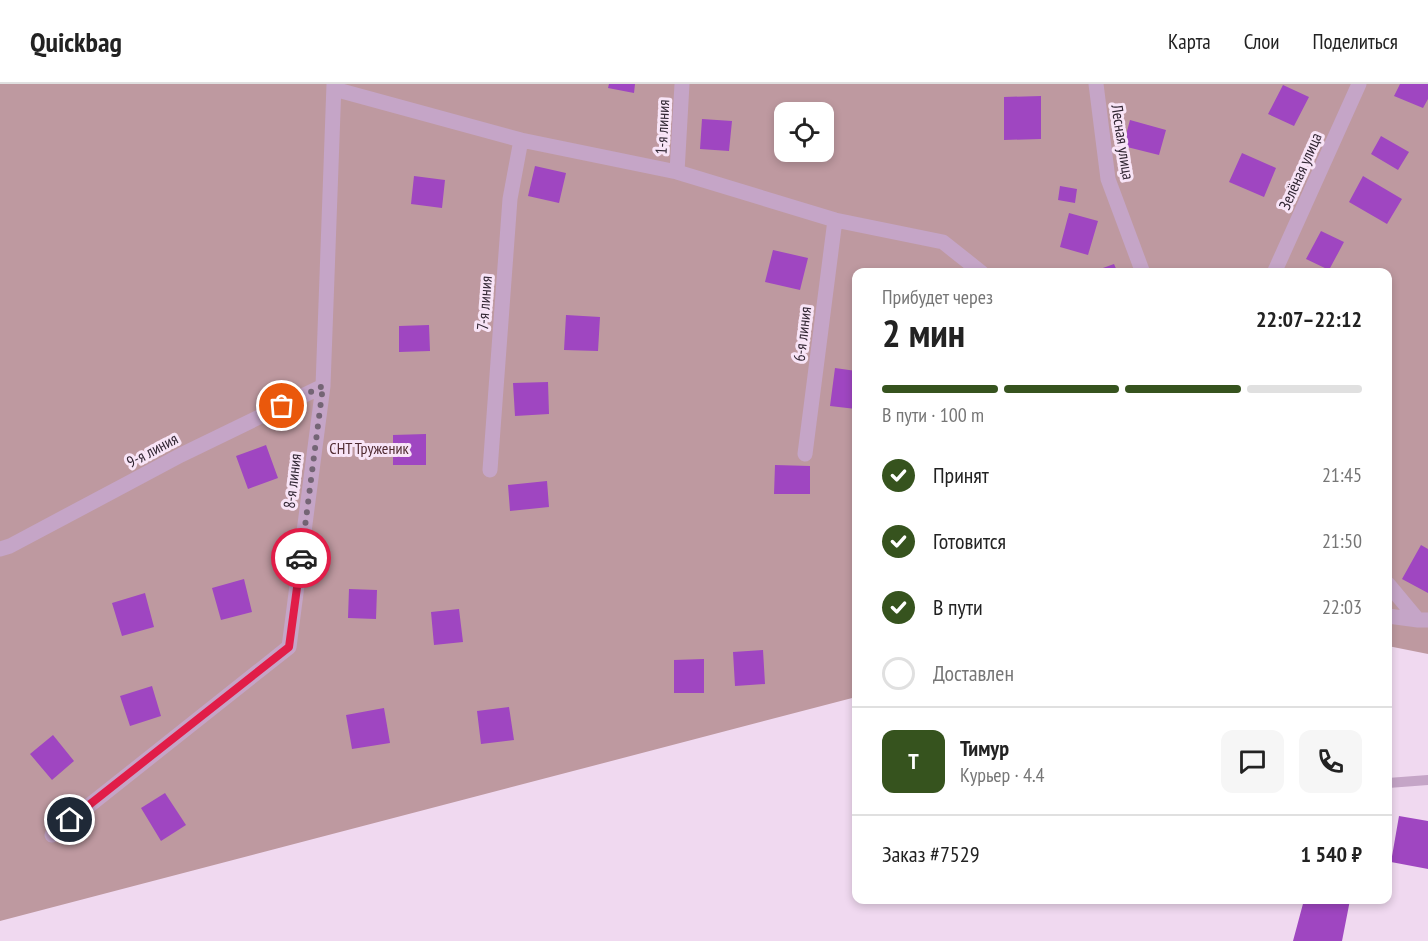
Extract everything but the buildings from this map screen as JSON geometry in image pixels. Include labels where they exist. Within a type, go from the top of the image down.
[{"type":"street","name":"1-я линия","points":[[677,172],[682,84]]},
{"type":"street","name":"Лесная улица","points":[[1096,84],[1108,179],[1141,268]]},
{"type":"street","name":"Зелёная улица","points":[[1276,268],[1359,84]]},
{"type":"street","points":[[334,86],[366,91],[521,140],[677,172],[835,219],[943,242],[976,268]]},
{"type":"street","name":"8-я линия","points":[[52,835],[289,647],[323,386],[334,86]]},
{"type":"street","name":"7-я линия","points":[[490,470],[510,199],[521,140]]},
{"type":"street","name":"6-я линия","points":[[805,454],[835,219]]},
{"type":"street","points":[[943,242],[962,268]]},
{"type":"street","name":"9-я линия","points":[[0,549],[10,546],[181,455],[323,386]]},
{"type":"street","points":[[1392,588],[1423,620]]},
{"type":"street","points":[[1392,616],[1423,620]]},
{"type":"lane","points":[[1392,783],[1428,780]]},
{"type":"green space","name":"СНТ Труженик","points":[[0,84],[1428,84],[1428,654],[1392,647],[1392,268],[852,268],[852,698],[0,921]]},
{"type":"way so far","points":[[282,406],[323,386],[301,558]]},
{"type":"route","points":[[70,820],[289,647],[301,558]]}]
